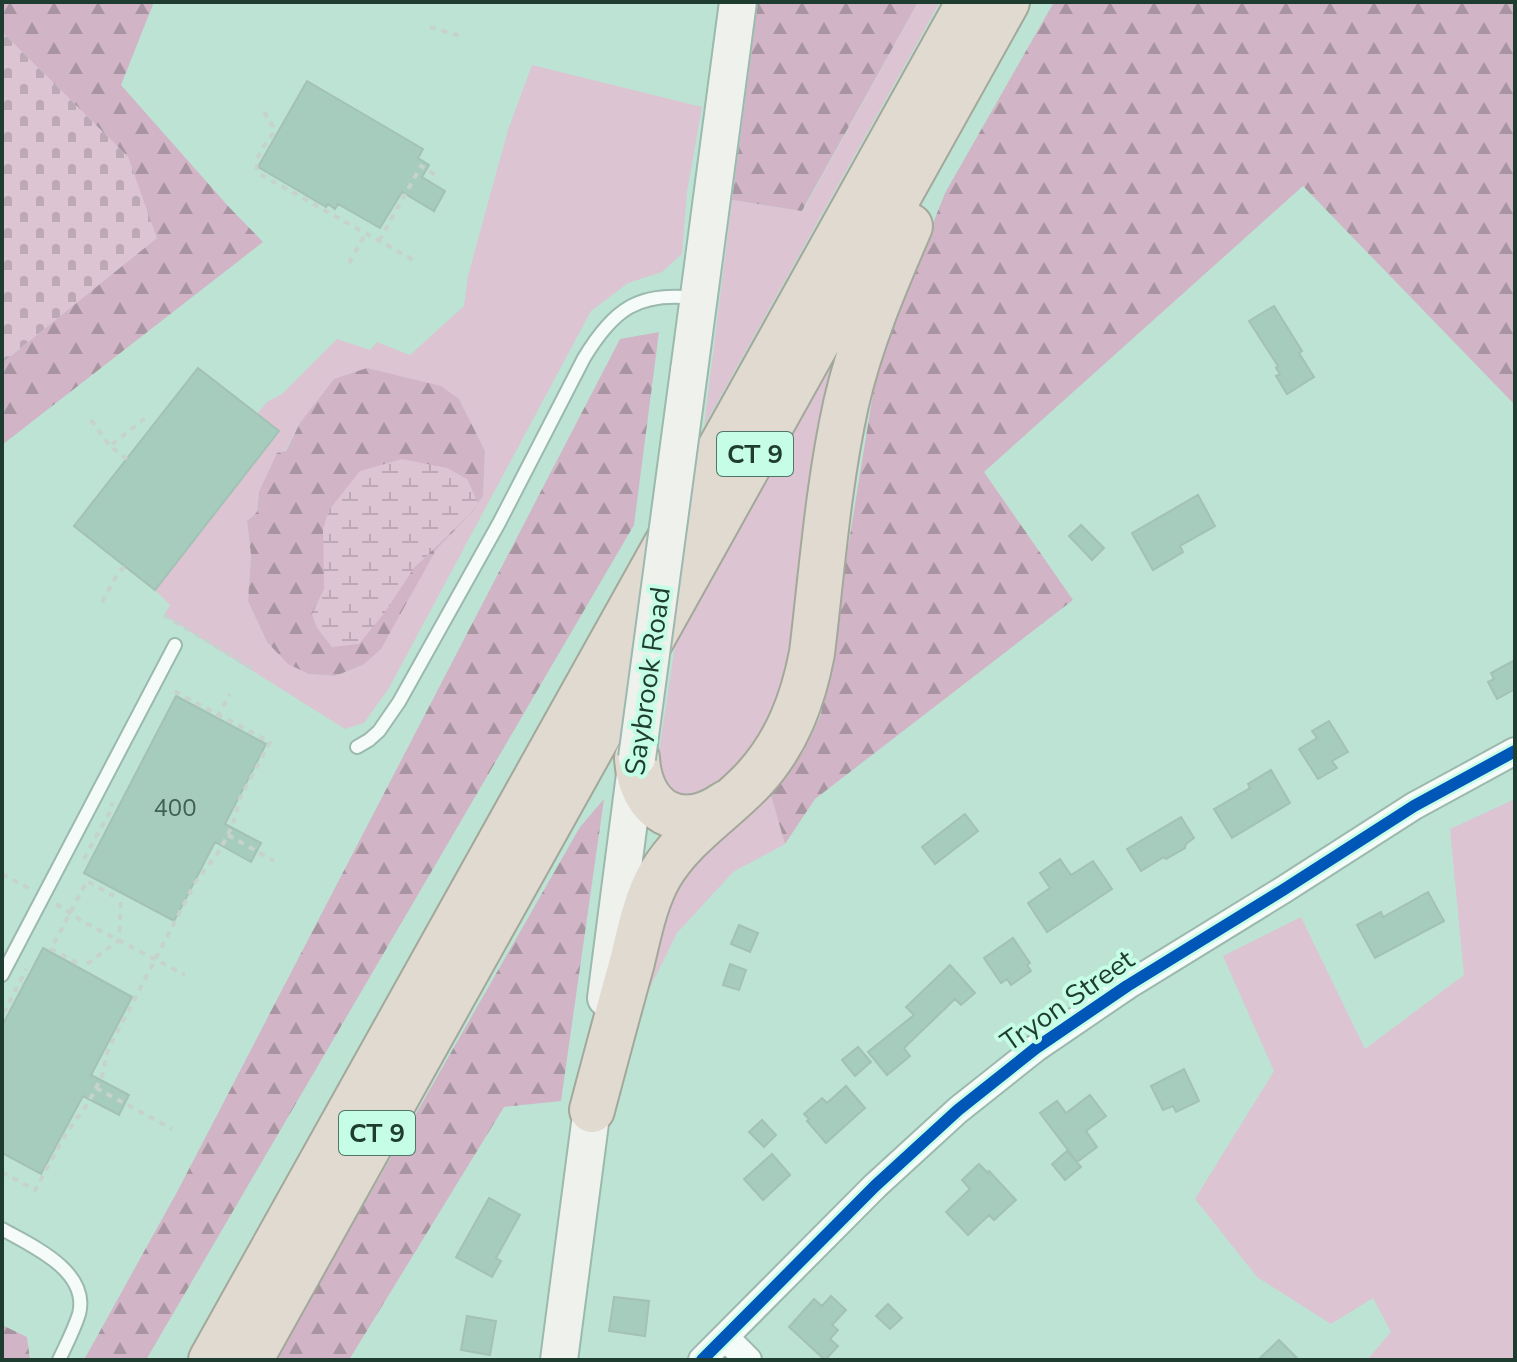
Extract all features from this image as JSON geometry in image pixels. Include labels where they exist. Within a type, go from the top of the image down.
[{"type":"highway","name":"CT 9","points":[[211,1360],[969,2]]},
{"type":"highway","name":"CT 9","points":[[250,1360],[1007,2]]},
{"type":"highway","points":[[592,1110],[643,921],[659,877],[688,839],[754,779],[784,739],[796,714],[812,653],[837,447],[857,360],[928,187],[1020,2]]},
{"type":"highway","points":[[637,758],[641,786],[649,799],[677,817],[704,815],[734,797]]},
{"type":"highway","points":[[199,1360],[290,1220]]},
{"type":"main road","name":"Saybrook Road","points":[[559,1360],[738,2]]},
{"type":"street","name":"Tryon Street","points":[[702,1360],[875,1186],[958,1110],[1036,1048],[1127,986],[1414,806],[1515,751]]},
{"type":"street","points":[[725,1337],[748,1360]]},
{"type":"lane","points":[[357,747],[379,731],[399,702],[499,523],[598,335],[632,305],[653,297],[673,295],[699,299]]},
{"type":"lane","points":[[2,975],[175,645]]},
{"type":"lane","points":[[2,1229],[56,1261],[78,1287],[79,1313],[59,1360]]},
{"type":"path","points":[[430,27],[464,37]]},
{"type":"path","points":[[264,112],[274,132],[257,159],[255,165],[258,173],[417,262]]},
{"type":"path","points":[[379,241],[421,166],[439,177]]},
{"type":"path","points":[[349,263],[366,233]]},
{"type":"path","points":[[110,446],[149,415]]},
{"type":"path","points":[[91,420],[110,446],[127,459]]},
{"type":"path","points":[[102,602],[125,566]]},
{"type":"path","points":[[164,615],[251,668]]},
{"type":"path","points":[[2,1172],[35,1190],[65,1135],[96,1088],[108,1050],[195,883],[228,835],[240,798],[270,742],[172,690],[165,704]]},
{"type":"path","points":[[218,715],[230,694]]},
{"type":"path","points":[[81,864],[113,801]]},
{"type":"path","points":[[228,835],[274,861]]},
{"type":"path","points":[[2,874],[185,975]]},
{"type":"path","points":[[77,963],[51,949],[87,881],[114,896]]},
{"type":"path","points":[[119,940],[121,900]]},
{"type":"path","points":[[87,964],[119,940]]},
{"type":"path","points":[[2,1012],[32,957]]},
{"type":"path","points":[[96,1088],[172,1129]]},
{"type":"green space","points":[[2,2],[154,2],[121,85],[263,242],[2,445],[2,363],[156,238],[128,157],[2,32]]},
{"type":"green space","points":[[758,2],[918,2],[802,211],[732,200]]},
{"type":"green space","points":[[918,2],[940,2],[704,426],[732,200],[803,211]]},
{"type":"green space","points":[[1054,2],[1515,2],[1515,405],[1303,186],[984,472],[1073,600],[815,799],[785,844],[770,792],[803,752],[821,714],[878,363],[945,193]]},
{"type":"green space","points":[[2,32],[128,157],[157,238],[2,363]]},
{"type":"green space","points":[[532,65],[702,107],[687,192],[682,254],[662,272],[628,283],[591,311],[389,688],[364,723],[345,729],[164,615],[170,605],[155,590],[278,431],[257,414],[267,402],[282,394],[337,339],[370,350],[377,342],[410,355],[464,306],[468,276],[508,130]],"holes":[[[459,399],[485,451],[483,496],[436,550],[363,665],[335,676],[309,674],[267,642],[248,601],[251,555],[247,521],[257,512],[259,492],[300,423]]]},
{"type":"green space","points":[[659,332],[634,525],[146,1360],[84,1360],[177,1192],[620,339]]},
{"type":"green space","points":[[840,341],[781,716],[716,796],[675,801],[656,772],[677,633]]},
{"type":"green space","points":[[367,368],[441,386],[459,399],[485,451],[483,496],[436,550],[381,649],[363,665],[335,676],[309,674],[288,664],[267,642],[248,601],[251,555],[247,521],[257,512],[259,492],[277,453],[286,451],[300,423],[334,379]]},
{"type":"green space","points":[[402,459],[447,468],[467,479],[478,503],[414,568],[359,644],[332,647],[317,628],[312,614],[324,589],[323,529],[329,510],[360,471]]},
{"type":"green space","points":[[770,792],[785,844],[733,872],[677,933],[637,1014],[674,876]]},
{"type":"green space","points":[[604,799],[561,1101],[504,1107],[349,1360],[275,1360],[580,827]]},
{"type":"green space","points":[[1515,799],[1515,1360],[1367,1360],[1391,1332],[1373,1298],[1331,1324],[1257,1277],[1195,1199],[1274,1071],[1223,956],[1301,917],[1365,1049],[1464,975],[1450,829]]},
{"type":"green space","points":[[2,1325],[27,1337],[30,1360],[2,1360]]},
{"type":"building","points":[[307,81],[423,149],[418,158],[429,165],[422,177],[445,191],[434,211],[402,192],[380,228],[338,204],[335,209],[328,204],[326,207],[258,167]]},
{"type":"building","points":[[1274,306],[1314,377],[1287,394],[1276,376],[1280,374],[1276,368],[1278,366],[1249,321]]},
{"type":"building","points":[[198,368],[279,431],[155,590],[74,526]]},
{"type":"building","points":[[1198,495],[1215,526],[1180,546],[1183,552],[1153,570],[1132,533]]},
{"type":"building","points":[[1081,525],[1104,548],[1092,560],[1069,536]]},
{"type":"building","points":[[1515,660],[1515,689],[1497,699],[1488,682],[1494,679],[1491,673]]},
{"type":"building","points":[[176,696],[266,744],[225,824],[261,843],[251,862],[215,842],[174,921],[84,873]]},
{"type":"building","points":[[1329,721],[1348,752],[1332,761],[1337,768],[1318,779],[1299,749],[1317,738],[1312,731]]},
{"type":"building","points":[[1271,770],[1290,803],[1232,838],[1214,809],[1250,788],[1248,784]]},
{"type":"building","points":[[965,814],[978,831],[935,864],[922,847]]},
{"type":"building","points":[[1181,817],[1194,838],[1185,848],[1141,871],[1127,849]]},
{"type":"building","points":[[1060,859],[1071,875],[1093,861],[1112,889],[1047,932],[1028,903],[1050,888],[1040,873]]},
{"type":"building","points":[[1428,892],[1444,921],[1375,958],[1357,925],[1381,912],[1383,917]]},
{"type":"building","points":[[739,925],[758,933],[750,952],[731,944]]},
{"type":"building","points":[[1013,938],[1030,963],[1027,965],[1031,971],[1011,985],[1007,979],[1001,983],[984,958]]},
{"type":"building","points":[[43,948],[132,997],[91,1075],[129,1095],[119,1115],[83,1096],[41,1174],[2,1153],[2,1026]]},
{"type":"building","points":[[730,964],[746,970],[739,990],[723,985]]},
{"type":"building","points":[[950,965],[975,993],[961,1005],[955,999],[904,1048],[910,1056],[887,1075],[868,1052],[914,1015],[906,1007]]},
{"type":"building","points":[[858,1047],[871,1062],[855,1076],[842,1060]]},
{"type":"building","points":[[1184,1069],[1199,1101],[1176,1112],[1173,1106],[1163,1110],[1151,1086]]},
{"type":"building","points":[[846,1086],[865,1108],[826,1143],[804,1114],[822,1098],[827,1103]]},
{"type":"building","points":[[1090,1095],[1106,1116],[1086,1131],[1097,1147],[1077,1162],[1040,1113],[1057,1101],[1066,1113]]},
{"type":"building","points":[[762,1120],[776,1135],[764,1147],[749,1132]]},
{"type":"building","points":[[1067,1151],[1081,1167],[1065,1180],[1052,1164]]},
{"type":"building","points":[[772,1154],[790,1175],[763,1200],[744,1179]]},
{"type":"building","points":[[979,1164],[1016,1200],[994,1220],[989,1215],[968,1235],[946,1212],[970,1189],[962,1180]]},
{"type":"building","points":[[489,1198],[520,1215],[496,1258],[501,1261],[492,1277],[456,1257]]},
{"type":"building","points":[[831,1296],[846,1310],[832,1325],[838,1330],[830,1339],[838,1346],[825,1360],[789,1327],[814,1299],[822,1306]]},
{"type":"building","points":[[614,1297],[649,1301],[645,1336],[609,1331]]},
{"type":"building","points":[[888,1304],[902,1318],[890,1329],[876,1316]]},
{"type":"building","points":[[467,1316],[496,1321],[490,1355],[461,1350]]},
{"type":"building","points":[[1279,1340],[1299,1360],[1258,1360]]},
{"type":"cycle path","points":[[702,1360],[875,1186],[958,1110],[1036,1048],[1127,986],[1414,806],[1515,751]]}]
